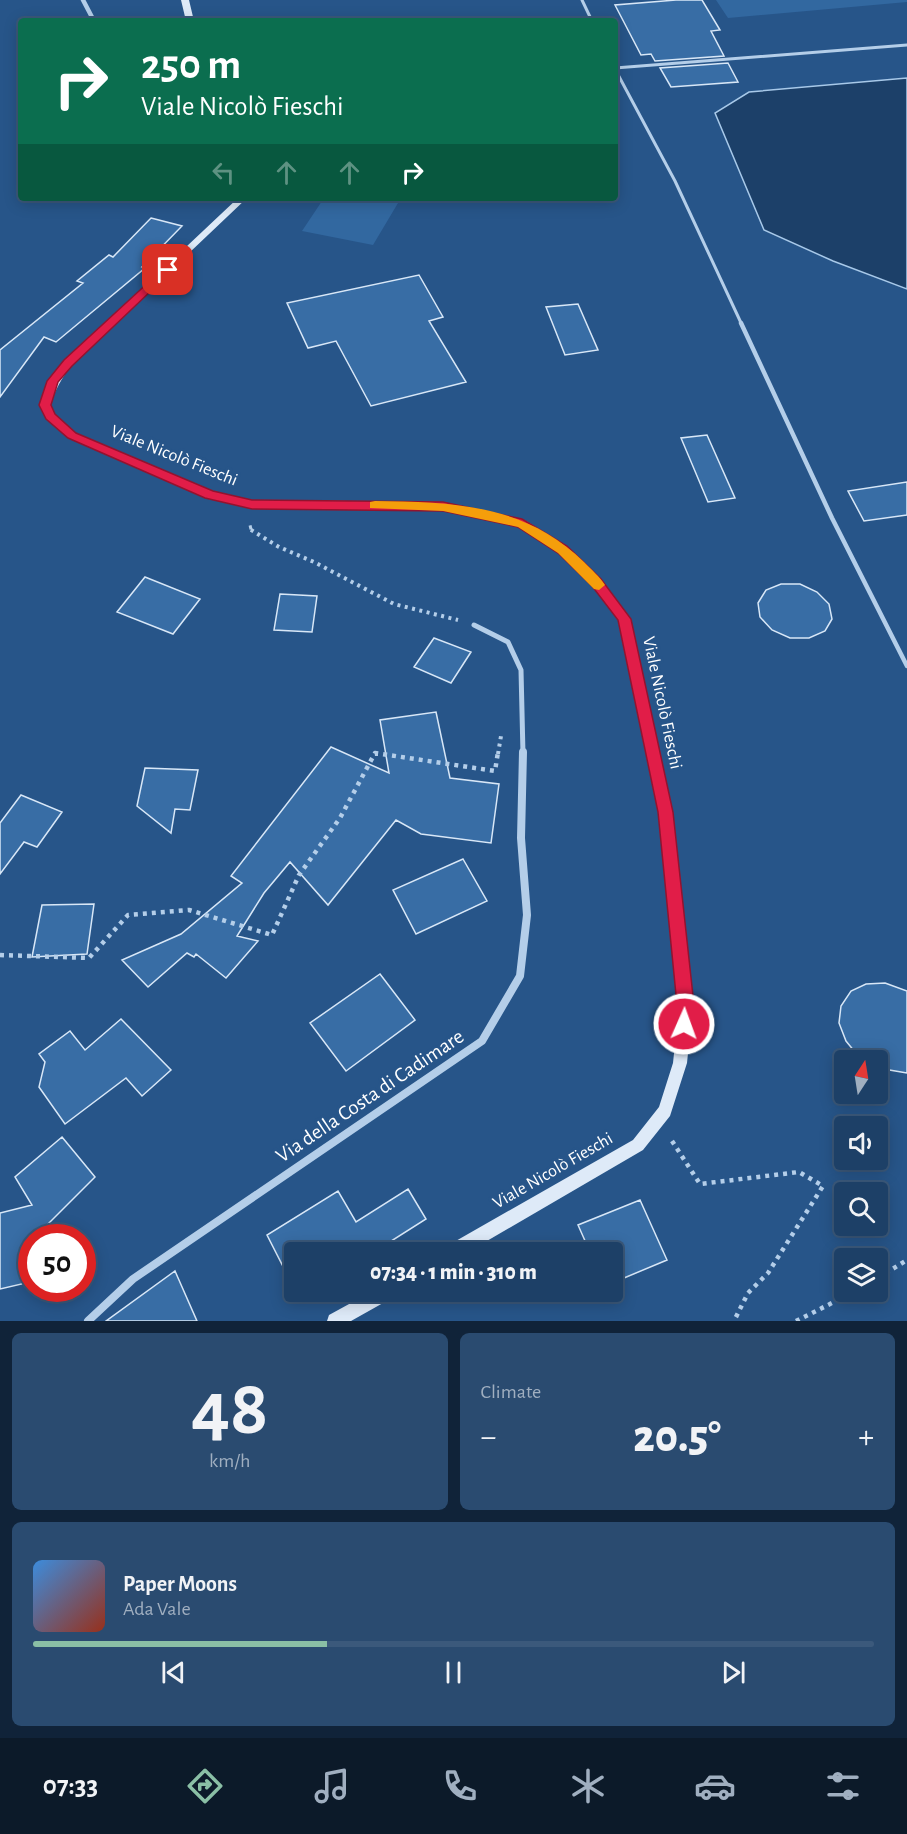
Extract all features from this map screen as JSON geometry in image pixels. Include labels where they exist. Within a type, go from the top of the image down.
[{"type":"main road","points":[[185,0],[189,18]]},
{"type":"main road","name":"Viale Nicolò Fieschi","points":[[240,201],[68,363],[53,381],[45,405],[50,416],[72,435],[209,495],[252,504],[443,506],[522,524],[563,549],[597,582],[624,619],[665,812],[686,1005],[680,1063],[665,1111],[638,1144],[470,1242]]},
{"type":"main road","points":[[335,1321],[368,1302]]},
{"type":"street","points":[[83,0],[92,18]]},
{"type":"street","name":"Via della Costa di Cadimare","points":[[88,1321],[133,1279],[482,1041],[503,1001],[520,976],[527,915],[521,838],[524,710],[520,687],[521,670],[508,642],[474,624]]},
{"type":"lane","points":[[582,0],[591,18]]},
{"type":"lane","points":[[618,68],[907,45]]},
{"type":"lane","points":[[618,74],[675,181],[832,518],[907,666]]},
{"type":"path","points":[[258,526],[248,528],[279,547],[324,567],[394,604],[474,624]]},
{"type":"path","points":[[0,955],[89,958],[128,915],[189,910],[272,935],[299,875],[340,818],[375,753],[495,771],[503,726]]},
{"type":"path","points":[[658,1120],[700,1184],[799,1172],[823,1186],[768,1273],[748,1293],[734,1321]]},
{"type":"path","points":[[888,1272],[907,1260]]},
{"type":"path","points":[[796,1321],[834,1302]]},
{"type":"shaded area","points":[[716,0],[907,0],[907,2],[728,18]]},
{"type":"shaded area","points":[[907,78],[907,289],[833,261],[764,230],[715,113],[749,92]]},
{"type":"shaded area","points":[[322,201],[399,201],[373,245],[302,231]]},
{"type":"building","points":[[702,0],[720,30],[711,31],[724,56],[655,61],[651,54],[641,55],[615,5]]},
{"type":"building","points":[[728,63],[738,82],[671,87],[660,68]]},
{"type":"building","points":[[151,218],[182,226],[142,267],[145,268],[56,342],[44,337],[0,397],[0,350],[83,283],[77,281],[109,255],[113,257]]},
{"type":"building","points":[[419,275],[443,317],[429,321],[466,382],[371,406],[336,341],[308,348],[287,303]]},
{"type":"building","points":[[578,304],[598,350],[565,355],[546,307]]},
{"type":"building","points":[[707,435],[735,498],[708,502],[681,438]]},
{"type":"building","points":[[907,482],[907,515],[864,521],[848,491]]},
{"type":"building","points":[[145,577],[200,599],[173,634],[117,612]]},
{"type":"building","points":[[781,584],[800,584],[817,592],[829,604],[832,619],[825,631],[809,638],[790,638],[772,630],[760,617],[758,603],[766,590]]},
{"type":"building","points":[[280,594],[317,596],[312,632],[274,630]]},
{"type":"building","points":[[434,638],[471,652],[451,683],[414,667]]},
{"type":"building","points":[[436,712],[450,778],[499,784],[491,843],[421,834],[396,820],[328,905],[290,862],[264,893],[237,936],[258,941],[226,978],[196,954],[194,957],[187,953],[148,987],[122,960],[181,934],[242,883],[231,876],[331,747],[389,773],[380,720]]},
{"type":"building","points":[[145,768],[198,770],[190,810],[175,809],[171,833],[137,806]]},
{"type":"building","points":[[21,795],[62,812],[37,847],[24,842],[0,874],[0,823]]},
{"type":"building","points":[[463,859],[487,901],[416,934],[393,890]]},
{"type":"building","points":[[94,904],[87,954],[32,957],[42,905]]},
{"type":"building","points":[[380,974],[415,1020],[346,1071],[310,1023]]},
{"type":"building","points":[[885,983],[907,991],[907,1073],[888,1070],[888,1050],[853,1050],[846,1041],[839,1023],[841,1006],[851,991],[866,984]]},
{"type":"building","points":[[121,1019],[171,1070],[142,1096],[126,1078],[65,1124],[39,1087],[45,1062],[39,1054],[70,1031],[85,1050]]},
{"type":"building","points":[[62,1137],[95,1177],[48,1224],[18,1224],[18,1285],[0,1289],[0,1213],[32,1205],[15,1177]]},
{"type":"building","points":[[408,1189],[426,1219],[390,1242],[284,1242],[284,1268],[267,1235],[338,1191],[356,1222]]},
{"type":"building","points":[[640,1200],[667,1260],[623,1278],[623,1242],[586,1242],[578,1225]]},
{"type":"building","points":[[175,1271],[197,1321],[106,1321]]},
{"type":"slow traffic","points":[[375,505],[443,506],[522,524],[563,549],[599,585]]},
{"type":"route","points":[[168,270],[68,363],[53,381],[45,405],[50,416],[72,435],[209,495],[252,504],[443,506],[522,524],[563,549],[597,582],[624,619],[665,812],[686,1005],[684,1024]]}]
